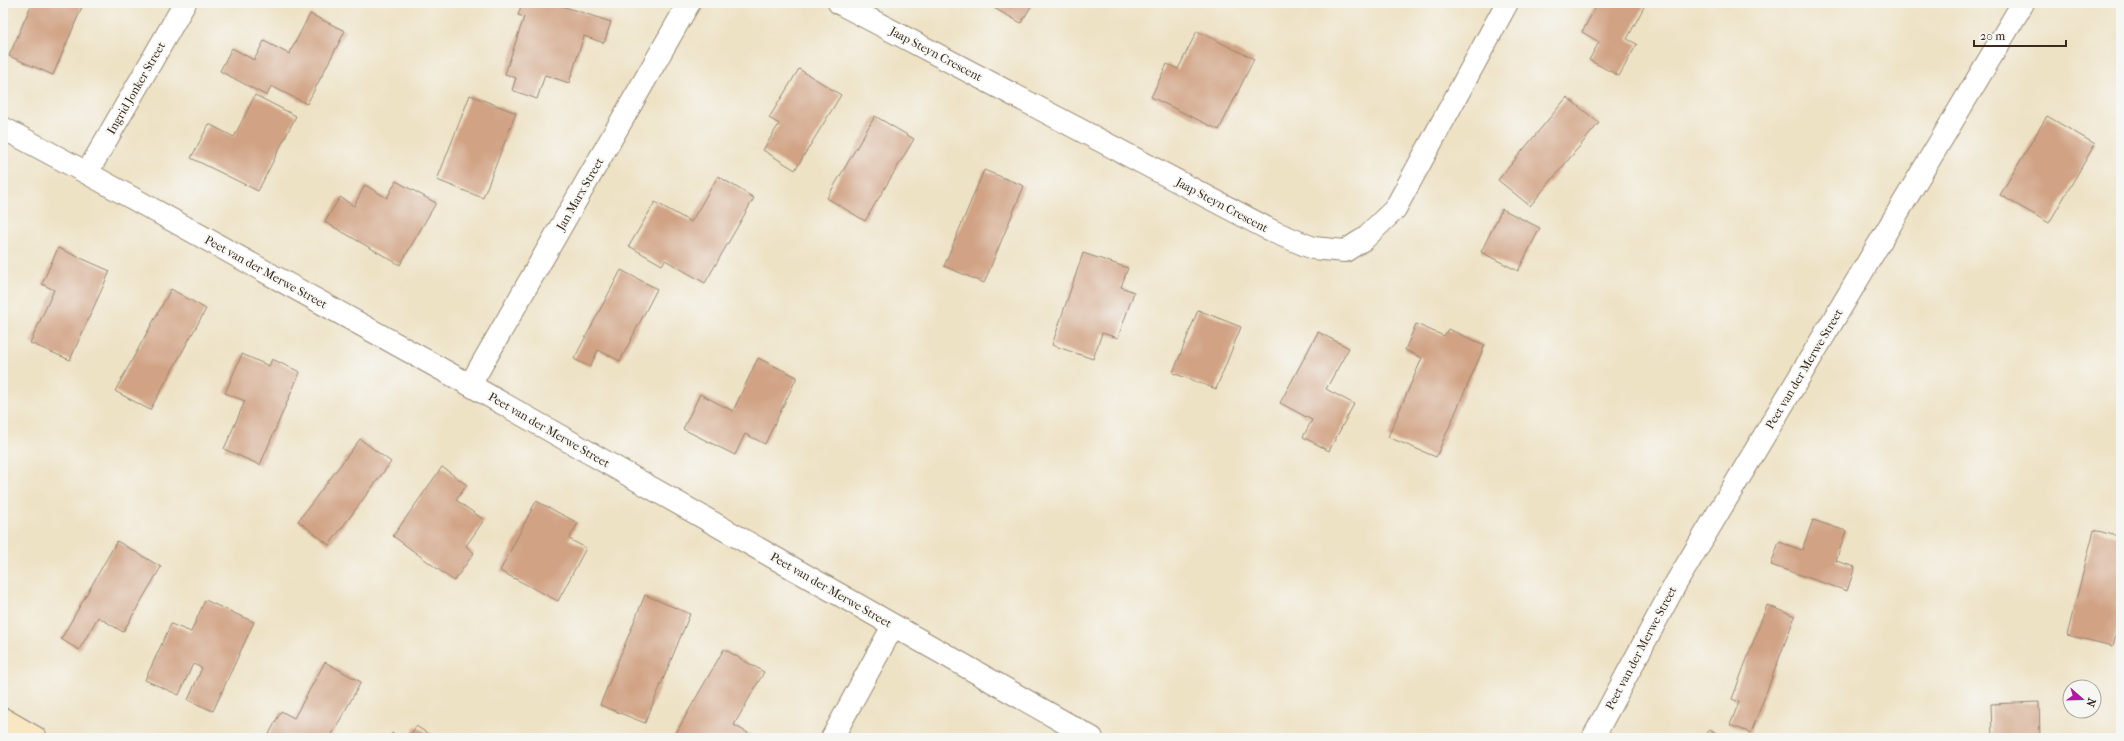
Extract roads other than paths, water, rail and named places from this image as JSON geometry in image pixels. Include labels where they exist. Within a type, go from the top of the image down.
[{"type":"street","name":"Ingrid Jonker Street","points":[[87,173],[185,3]]},
{"type":"street","name":"Jan Marx Street","points":[[470,385],[689,3]]},
{"type":"street","name":"Jaap Steyn Crescent","points":[[839,3],[1274,232],[1313,248],[1344,251],[1364,240],[1395,209],[1507,3]]},
{"type":"street","name":"Peet van der Merwe Street","points":[[1593,738],[1676,583],[2023,3]]},
{"type":"street","name":"Peet van der Merwe Street","points":[[3,128],[470,385],[1092,738]]},
{"type":"street","points":[[832,738],[893,626]]},
{"type":"street","points":[[3,719],[36,738]]}]
